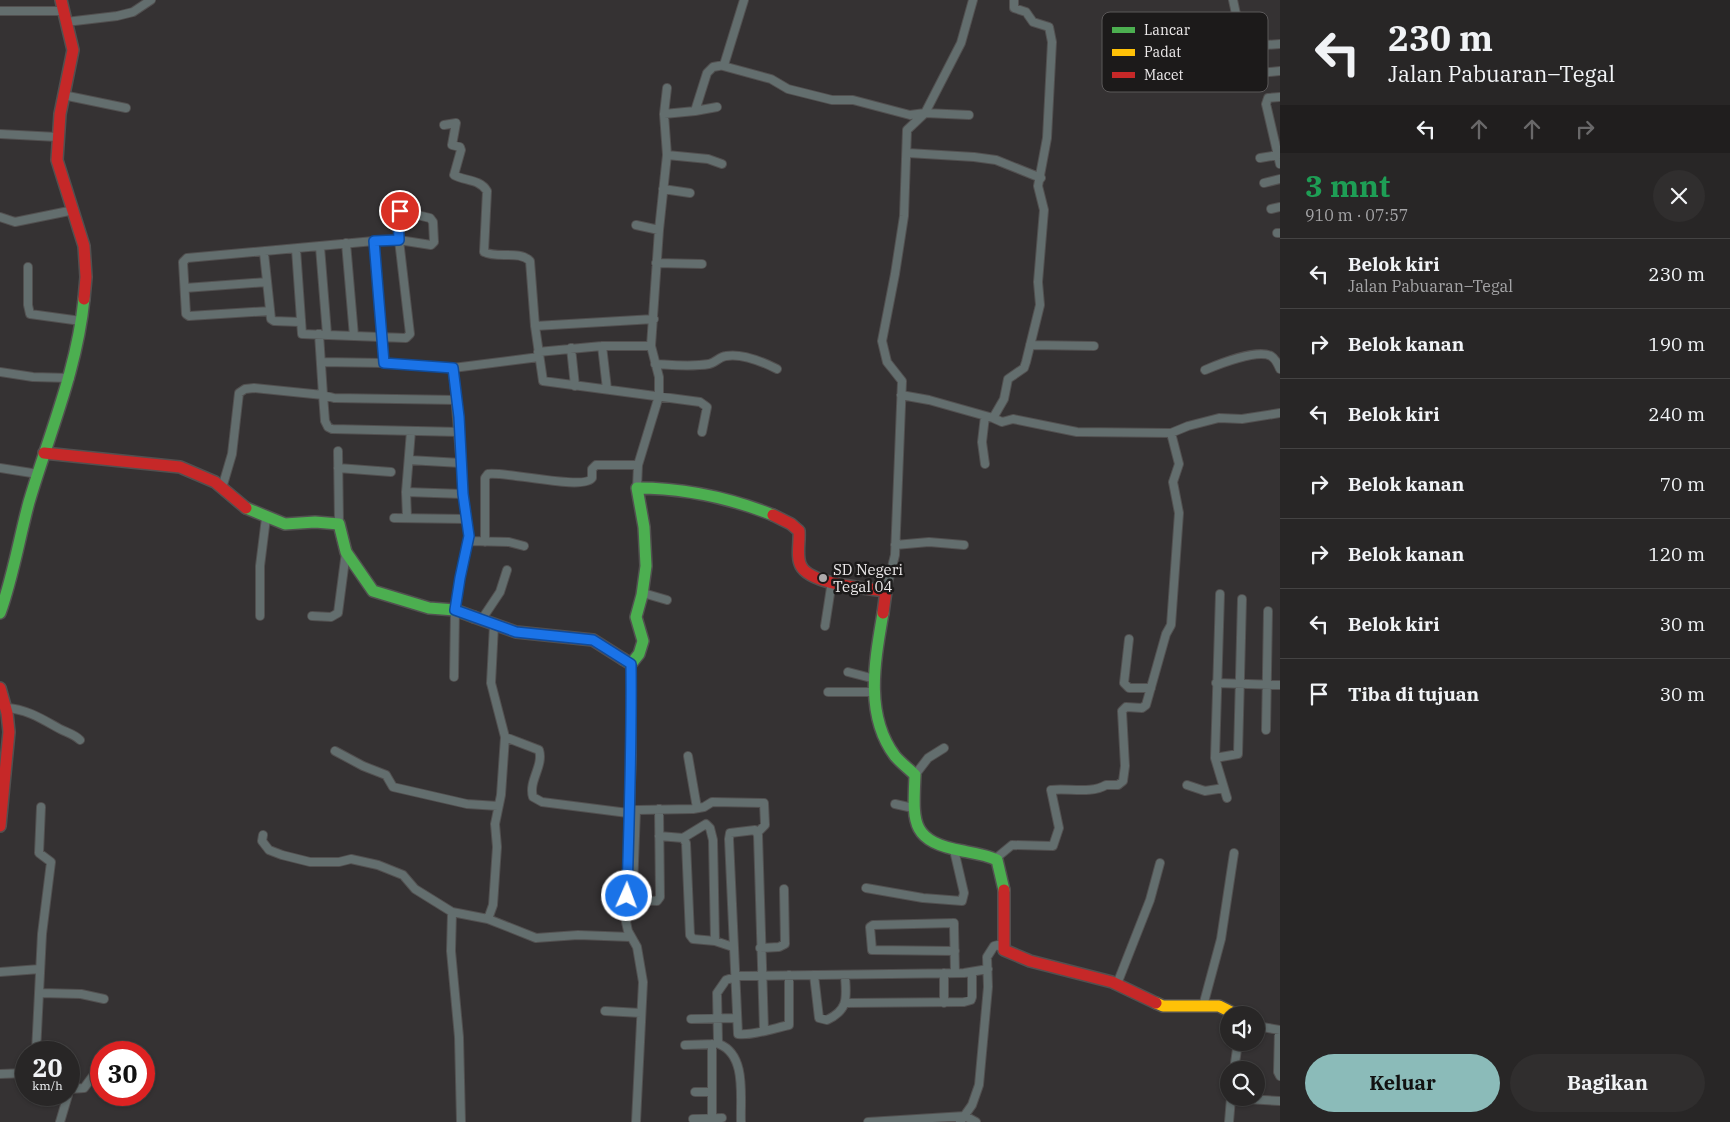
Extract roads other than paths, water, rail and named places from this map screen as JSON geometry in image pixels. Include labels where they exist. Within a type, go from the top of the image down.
[{"type":"street","points":[[0,11],[63,11],[117,16],[133,12],[151,0]]},
{"type":"street","points":[[723,66],[744,0]]},
{"type":"street","points":[[915,775],[902,766],[887,743],[875,713],[873,692],[886,590],[893,567],[901,395],[901,377],[887,362],[882,341],[900,246],[908,153],[908,127],[925,112],[961,43],[973,0]]},
{"type":"street","points":[[985,464],[982,442],[989,417],[1004,400],[1010,376],[1024,368],[1040,305],[1038,282],[1044,210],[1038,186],[1041,178],[1048,122],[1052,42],[1049,27],[1033,22],[1026,12],[1014,8],[1014,0]]},
{"type":"street","points":[[0,613],[9,590],[44,452],[70,378],[82,315],[86,276],[84,246],[74,210],[58,168],[57,137],[63,95],[73,50],[63,11]]},
{"type":"street","points":[[695,111],[707,73],[713,67],[723,66],[771,79],[788,89],[832,100],[853,100],[907,115],[925,112],[969,115]]},
{"type":"street","points":[[636,1122],[643,982],[638,947],[631,936],[626,922],[628,813],[632,756],[631,664],[640,654],[642,642],[642,633],[636,617],[643,593],[646,546],[637,488],[638,465],[659,396],[659,377],[651,346],[656,263],[666,155],[664,114],[667,88]]},
{"type":"street","points":[[63,95],[126,108]]},
{"type":"street","points":[[1280,97],[1268,98],[1266,104],[1280,164]]},
{"type":"street","points":[[664,114],[717,107]]},
{"type":"street","points":[[444,125],[456,123],[452,145],[460,147],[461,150],[454,176],[472,180],[485,188],[487,192],[484,252],[490,255],[524,257],[530,261],[534,326],[543,381],[704,403],[706,407],[702,432]]},
{"type":"street","points":[[0,134],[57,137]]},
{"type":"street","points":[[908,153],[974,156],[996,160],[1041,178]]},
{"type":"street","points":[[666,155],[708,158],[722,164]]},
{"type":"street","points":[[1260,158],[1278,155]]},
{"type":"street","points":[[1264,183],[1280,179]]},
{"type":"street","points":[[663,189],[690,192]]},
{"type":"street","points":[[1271,208],[1280,207]]},
{"type":"street","points":[[0,217],[15,222],[74,210]]},
{"type":"street","points":[[270,311],[189,316],[186,314],[183,262],[188,258],[264,253],[296,249],[374,241],[399,240],[434,244],[433,222],[430,218],[398,212],[399,240],[410,334],[406,338],[302,334],[296,249]]},
{"type":"street","points":[[636,225],[659,230]]},
{"type":"street","points":[[374,241],[384,363]]},
{"type":"street","points":[[346,244],[354,336]]},
{"type":"street","points":[[320,247],[323,334],[321,362],[325,421],[328,427],[411,432],[460,432]]},
{"type":"street","points":[[264,253],[270,311],[274,321],[300,322]]},
{"type":"street","points":[[656,263],[702,264]]},
{"type":"street","points":[[28,267],[28,305],[30,314],[82,315]]},
{"type":"street","points":[[185,288],[267,282]]},
{"type":"street","points":[[534,326],[654,319]]},
{"type":"street","points":[[1030,344],[1094,346]]},
{"type":"street","points":[[602,346],[608,389]]},
{"type":"street","points":[[321,362],[384,363],[453,368],[571,348],[651,346]]},
{"type":"street","points":[[571,348],[575,386]]},
{"type":"street","points":[[1206,370],[1235,359],[1265,354],[1272,356],[1280,369]]},
{"type":"street","points":[[655,364],[689,366],[711,364],[723,357],[733,356],[761,361],[777,369]]},
{"type":"street","points":[[453,368],[460,432],[463,494],[469,541],[461,571],[455,610],[454,677]]},
{"type":"street","points":[[0,372],[33,377],[70,378]]},
{"type":"street","points":[[222,488],[232,454],[238,397],[241,390],[254,388],[323,395],[334,398],[457,400]]},
{"type":"street","points":[[901,395],[929,400],[1002,422],[1013,419],[1077,432],[1171,433],[1188,426],[1219,418],[1242,419],[1280,413]]},
{"type":"street","points":[[407,517],[406,492],[411,432]]},
{"type":"street","points":[[995,859],[1012,845],[1053,846],[1059,828],[1051,790],[1092,790],[1101,789],[1106,785],[1121,784],[1125,766],[1122,710],[1126,707],[1145,707],[1166,634],[1171,625],[1179,513],[1172,482],[1179,464],[1171,433]]},
{"type":"street","points":[[338,451],[339,524],[346,552],[373,591],[429,608],[455,610],[494,625],[533,636],[593,640],[631,664]]},
{"type":"street","points":[[44,452],[149,465],[176,466],[210,479],[244,507],[266,518],[285,524],[316,522],[339,524]]},
{"type":"street","points":[[409,460],[462,462]]},
{"type":"street","points":[[485,542],[485,478],[488,474],[516,475],[560,482],[586,483],[592,478],[592,469],[596,465],[638,465]]},
{"type":"street","points":[[0,468],[38,474]]},
{"type":"street","points":[[338,468],[391,472]]},
{"type":"street","points":[[637,488],[670,489],[738,503],[793,524],[799,531],[802,568],[812,575],[832,581],[886,590]]},
{"type":"street","points":[[406,492],[463,494]]},
{"type":"street","points":[[260,616],[260,566],[266,518]]},
{"type":"street","points":[[394,518],[467,519]]},
{"type":"street","points":[[469,541],[509,542],[524,546]]},
{"type":"street","points":[[895,544],[929,542],[964,545]]},
{"type":"street","points":[[312,616],[331,617],[338,614],[346,552]]},
{"type":"street","points":[[482,619],[500,592],[507,570]]},
{"type":"street","points":[[825,626],[832,581]]},
{"type":"street","points":[[643,593],[667,600]]},
{"type":"street","points":[[1220,594],[1215,758],[1227,798]]},
{"type":"street","points":[[1215,758],[1238,754],[1242,599]]},
{"type":"street","points":[[1266,730],[1268,611]]},
{"type":"street","points":[[488,919],[493,905],[497,847],[495,824],[501,795],[505,737],[491,683],[494,625]]},
{"type":"street","points":[[1129,639],[1124,683],[1128,688],[1151,688]]},
{"type":"street","points":[[848,672],[875,679]]},
{"type":"street","points":[[1216,683],[1280,685]]},
{"type":"street","points":[[0,688],[10,741],[0,826]]},
{"type":"street","points":[[828,692],[873,692]]},
{"type":"street","points":[[4,707],[20,709],[41,717],[75,734],[80,740]]},
{"type":"street","points":[[505,737],[539,750],[540,758],[532,786],[532,797],[542,802],[628,813]]},
{"type":"street","points":[[944,748],[928,758],[915,775],[913,808],[915,823],[924,837],[933,844],[995,859],[1002,876],[1004,950]]},
{"type":"street","points":[[335,750],[363,766],[386,775],[393,787],[467,804],[498,806]]},
{"type":"street","points":[[688,756],[697,808]]},
{"type":"street","points":[[1188,785],[1205,792],[1224,788]]},
{"type":"street","points":[[659,809],[660,897],[656,901],[635,900],[633,888],[634,811],[659,809],[697,808],[712,802],[764,803],[765,826],[758,832]]},
{"type":"street","points":[[895,804],[913,808]]},
{"type":"street","points":[[37,1041],[40,969],[51,862],[39,853],[41,807]]},
{"type":"street","points":[[660,836],[683,838],[706,824],[710,828],[715,941]]},
{"type":"street","points":[[758,832],[755,830],[730,832],[729,839],[736,1028],[739,1034],[764,1030],[791,1022],[789,975]]},
{"type":"street","points":[[758,832],[760,948],[764,1030]]},
{"type":"street","points":[[263,835],[262,841],[269,850],[282,855],[314,863],[351,859],[363,860],[395,871],[403,875],[415,889],[426,897],[452,912],[488,919],[536,938],[578,935],[631,936]]},
{"type":"street","points":[[683,838],[686,843],[688,859],[690,935],[693,939],[715,941],[733,947]]},
{"type":"street","points":[[866,888],[923,898],[962,901],[964,894],[954,850]]},
{"type":"street","points":[[1203,1006],[1221,939],[1234,852]]},
{"type":"street","points":[[1117,984],[1150,900],[1160,864]]},
{"type":"street","points":[[760,948],[779,947],[785,944],[784,889]]},
{"type":"street","points":[[452,912],[451,951],[460,1037],[461,1122]]},
{"type":"street","points":[[955,951],[872,950],[870,927],[874,925],[954,923],[955,951],[955,973]]},
{"type":"street","points":[[960,1122],[972,1105],[979,1085],[988,969],[987,957],[991,948],[998,945],[1004,950],[1030,961],[1117,984],[1163,1006],[1220,1007]]},
{"type":"street","points":[[0,972],[40,969]]},
{"type":"street","points":[[712,1119],[712,1092],[718,1019],[717,993],[726,980],[734,977],[955,973],[988,969]]},
{"type":"street","points":[[846,1003],[971,1000],[972,972]]},
{"type":"street","points":[[944,973],[944,1002]]},
{"type":"street","points":[[814,975],[819,1018],[828,1020],[846,1003],[845,974]]},
{"type":"street","points":[[40,993],[81,994],[104,999]]},
{"type":"street","points":[[606,1011],[641,1013]]},
{"type":"street","points":[[691,1019],[736,1018]]},
{"type":"street","points":[[1265,1028],[1280,1030],[1278,1072],[1280,1076]]},
{"type":"street","points":[[685,1045],[716,1044],[730,1050],[739,1068],[741,1122]]},
{"type":"street","points":[[0,1074],[15,1073]]},
{"type":"street","points":[[80,1089],[84,1088],[90,1080]]},
{"type":"street","points":[[696,1092],[712,1092]]},
{"type":"street","points":[[1265,1100],[1280,1101]]},
{"type":"street","points":[[60,1122],[65,1106]]},
{"type":"street","points":[[1229,1122],[1230,1106]]},
{"type":"street","points":[[868,1122],[965,1116],[976,1122]]},
{"type":"street","points":[[693,1119],[722,1118]]},
{"type":"place","name":"SD Negeri Tegal 04","points":[[823,578]]}]
